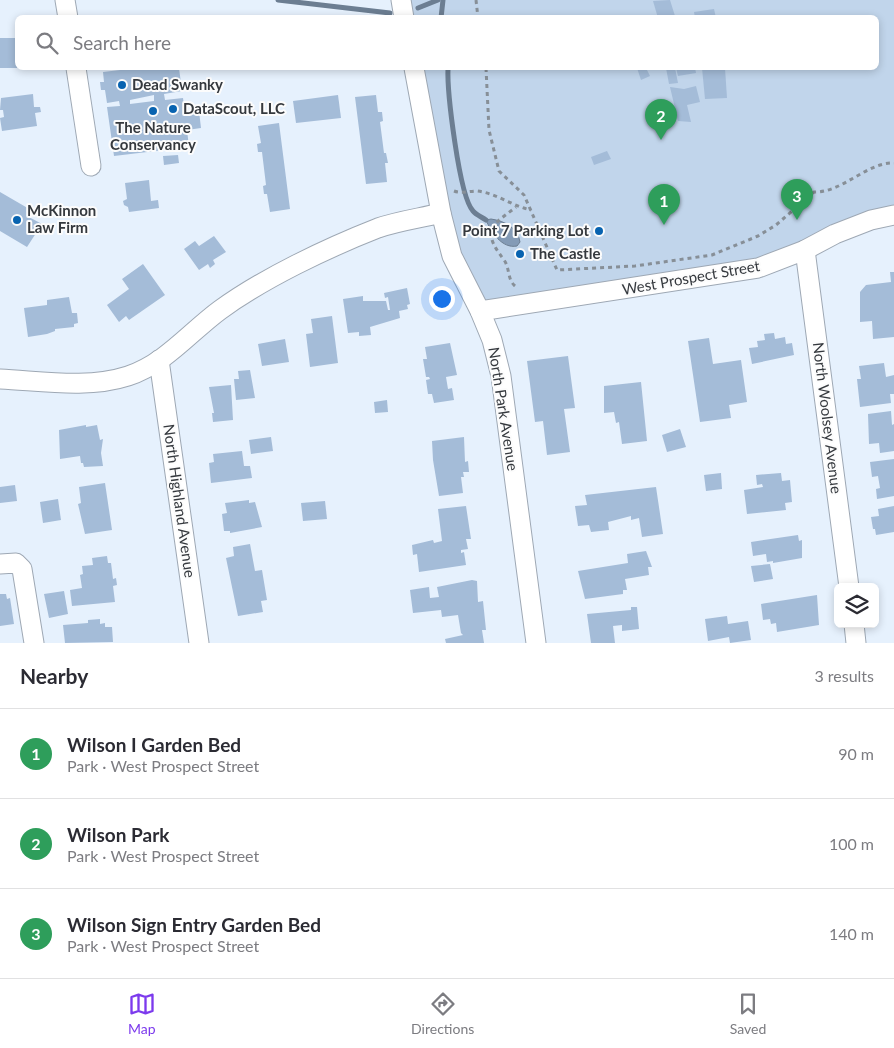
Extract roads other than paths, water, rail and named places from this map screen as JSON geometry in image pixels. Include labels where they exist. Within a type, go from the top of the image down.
[{"type":"street","points":[[65,0],[68,15]]},
{"type":"street","points":[[401,0],[404,15]]},
{"type":"street","points":[[76,70],[91,166]]},
{"type":"street","name":"North Park Avenue","points":[[414,70],[441,213],[452,256],[480,311],[492,340],[501,376],[536,643]]},
{"type":"street","points":[[0,379],[78,383],[103,381],[129,375],[159,360],[185,341],[220,310],[272,276],[380,228],[441,213]]},
{"type":"street","name":"West Prospect Street","points":[[480,311],[758,268],[805,250],[836,234],[871,220],[894,215]]},
{"type":"street","name":"North Woolsey Avenue","points":[[805,250],[848,583]]},
{"type":"street","name":"North Highland Avenue","points":[[159,360],[199,643]]},
{"type":"street","points":[[0,564],[16,563],[22,569],[34,643]]},
{"type":"street","points":[[854,628],[856,643]]},
{"type":"waterway","points":[[278,0],[390,13]]},
{"type":"waterway","points":[[418,8],[438,0]]},
{"type":"waterway","points":[[441,15],[443,0]]},
{"type":"waterway","points":[[448,70],[452,119],[463,186],[473,211],[486,220]]},
{"type":"place","name":"Dead Swanky","points":[[122,85]]},
{"type":"place","name":"DataScout, LLC","points":[[173,109]]},
{"type":"place","name":"The Nature Conservancy","points":[[153,111]]},
{"type":"place","name":"Wilson Park","points":[[661,140]]},
{"type":"place","name":"McKinnon Law Firm","points":[[17,220]]},
{"type":"place","name":"Wilson Sign Entry Garden Bed","points":[[797,220]]},
{"type":"place","name":"Wilson I Garden Bed","points":[[664,225]]},
{"type":"place","name":"Point 7 Parking Lot","points":[[599,231]]},
{"type":"place","name":"The Castle","points":[[520,254]]}]
